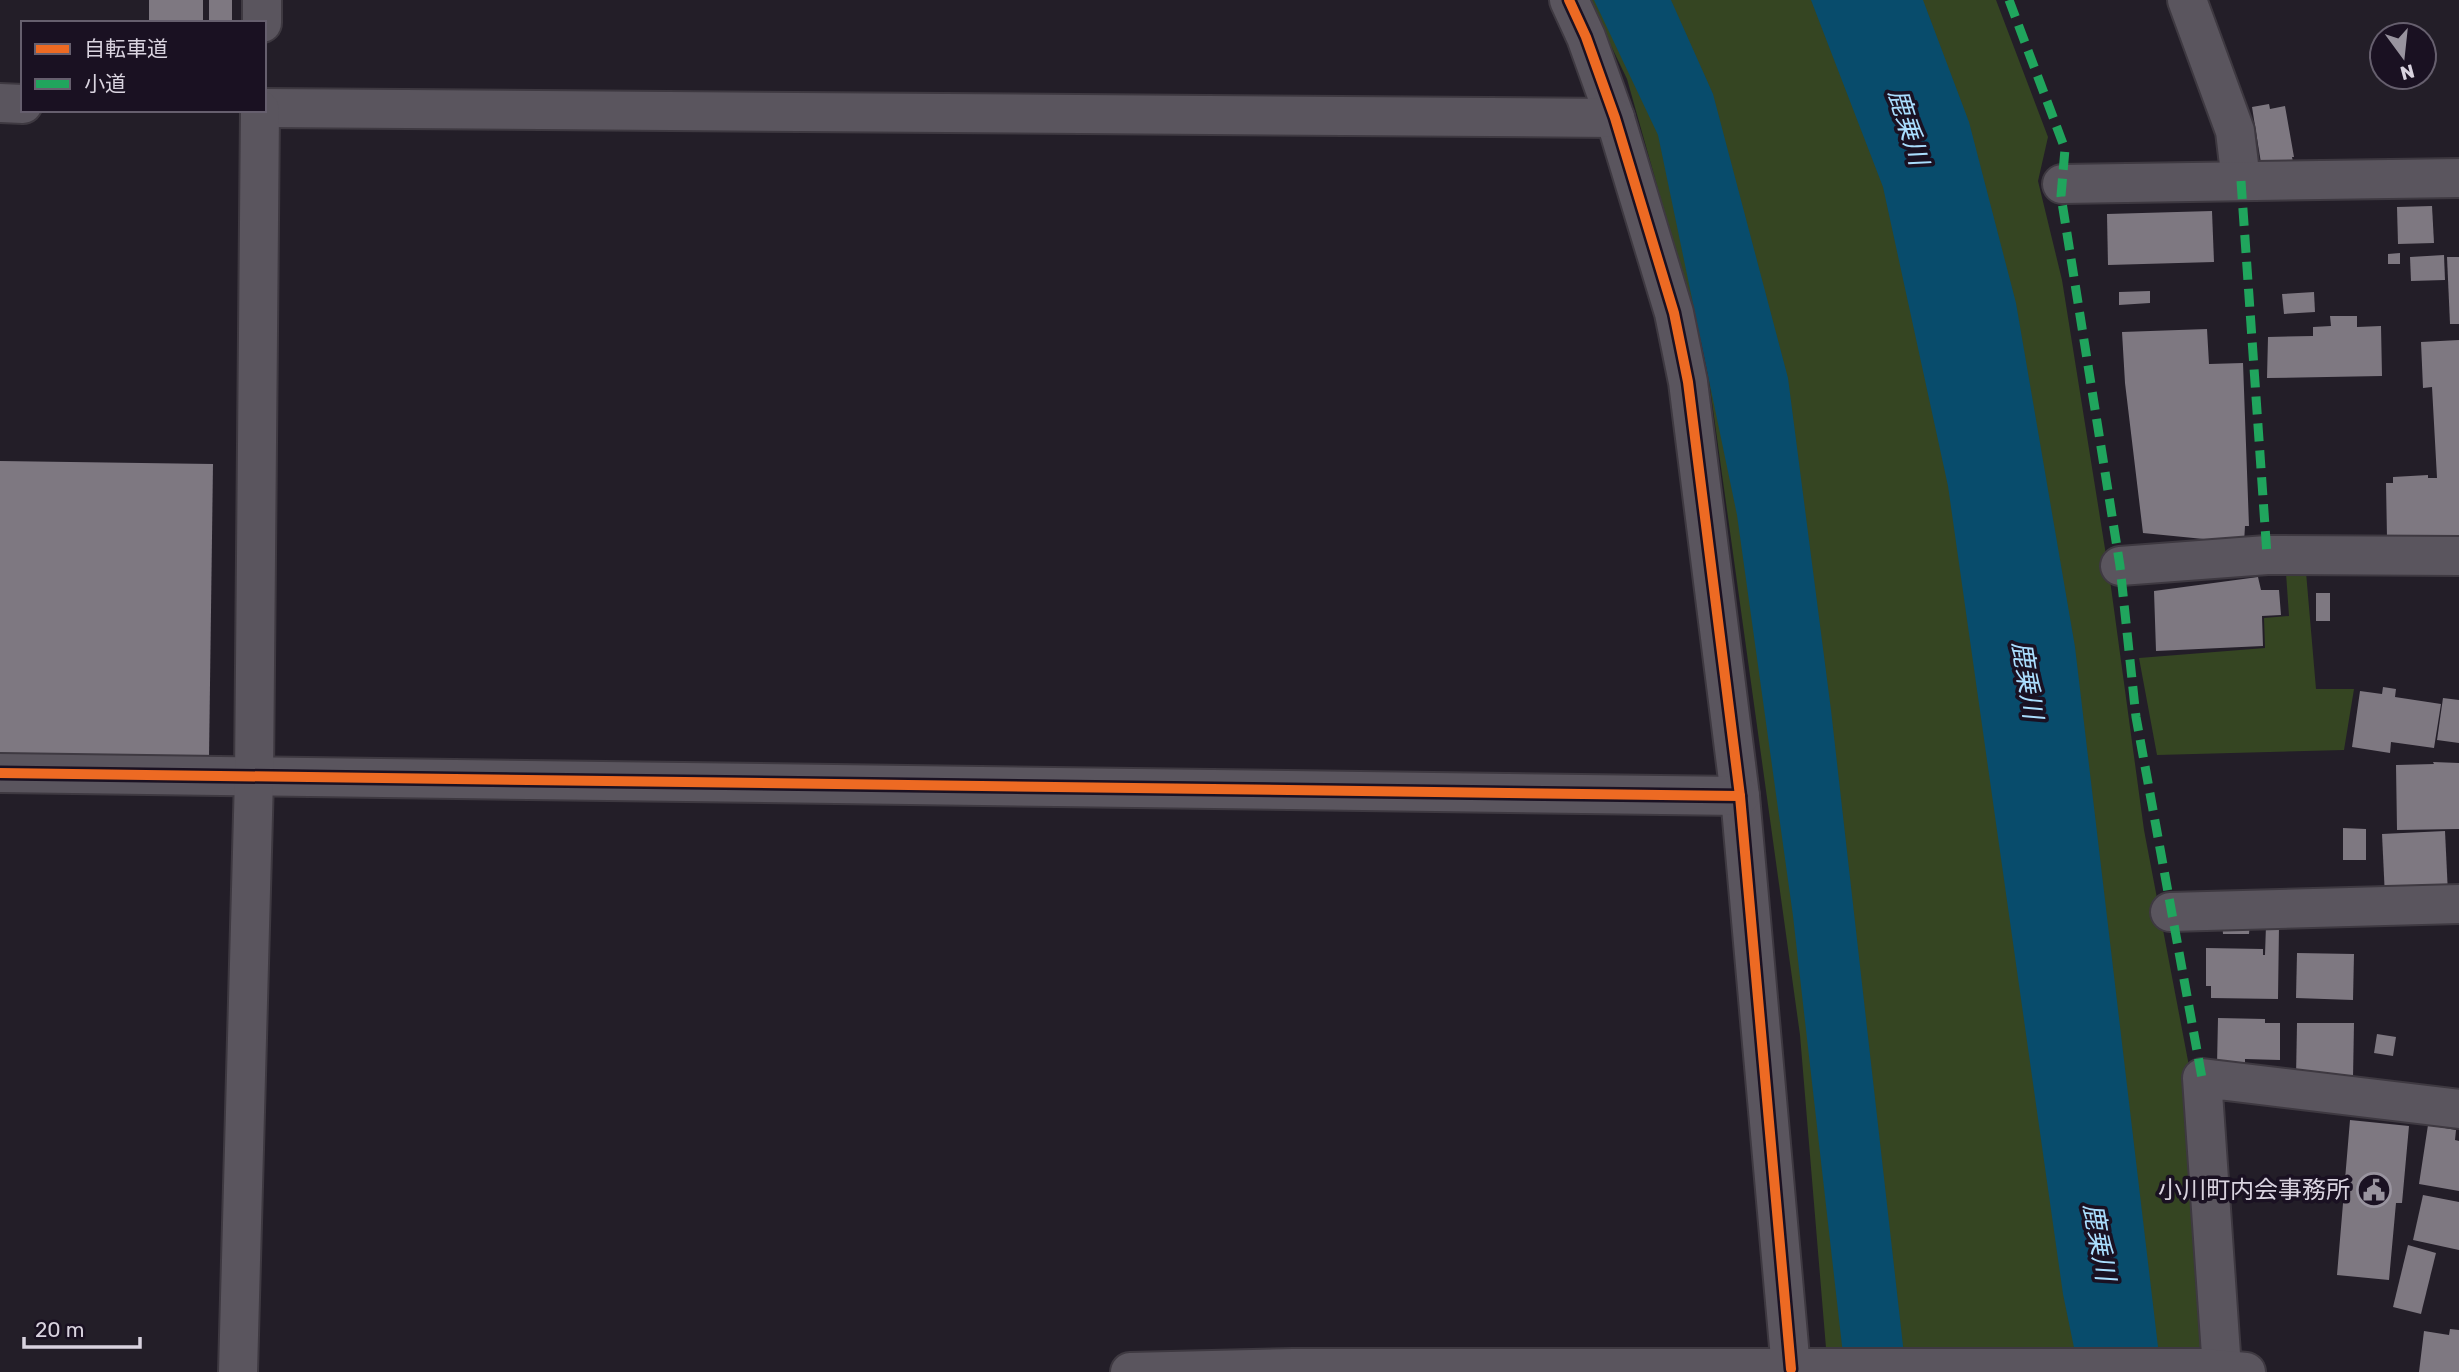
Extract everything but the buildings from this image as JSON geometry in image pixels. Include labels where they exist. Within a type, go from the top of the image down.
[{"type":"street","points":[[262,0],[262,21]]},
{"type":"street","points":[[1569,0],[1587,37],[1615,118],[1674,313],[1688,382],[1740,796],[1805,1368]]},
{"type":"street","points":[[2187,0],[2235,131],[2241,181]]},
{"type":"street","points":[[0,103],[21,104]]},
{"type":"street","points":[[266,109],[1615,118]]},
{"type":"street","points":[[238,1372],[254,778],[262,112]]},
{"type":"street","points":[[2062,184],[2459,178]]},
{"type":"street","points":[[2120,566],[2267,555],[2459,556]]},
{"type":"street","points":[[0,773],[1740,796]]},
{"type":"street","points":[[2170,912],[2459,904]]},
{"type":"street","points":[[1130,1372],[1293,1368],[2223,1370],[2210,1227],[2202,1079],[2459,1109]]},
{"type":"green space","points":[[1589,0],[1996,0],[2048,137],[2038,181],[2062,280],[2110,580],[2144,830],[2193,1087],[2209,1355],[1828,1372],[1800,1035],[1706,359],[1627,79]]},
{"type":"green space","points":[[2306,572],[2316,689],[2354,689],[2344,750],[2157,755],[2139,658],[2265,648],[2264,618],[2289,616],[2286,573]]},
{"type":"water","points":[[1594,0],[1671,0],[1713,94],[1788,378],[1831,710],[1906,1372],[1845,1372],[1793,916],[1737,515],[1658,135]]},
{"type":"water","name":"鹿乗川","points":[[1811,0],[1923,0],[1969,122],[2016,303],[2075,647],[2161,1372],[2079,1372],[2063,1294],[1948,486],[1883,187]]},
{"type":"marked path","points":[[2009,0],[2065,149],[2061,196],[2120,566],[2136,717],[2202,1078]]},
{"type":"marked path","points":[[2241,181],[2267,555]]},
{"type":"cycle path","points":[[1569,0],[1586,37],[1615,118],[1674,313],[1688,382],[1740,796],[1791,1369]]},
{"type":"cycle path","points":[[0,773],[1740,796]]},
{"type":"place","name":"小川町内会事務所","points":[[2374,1190]]}]
